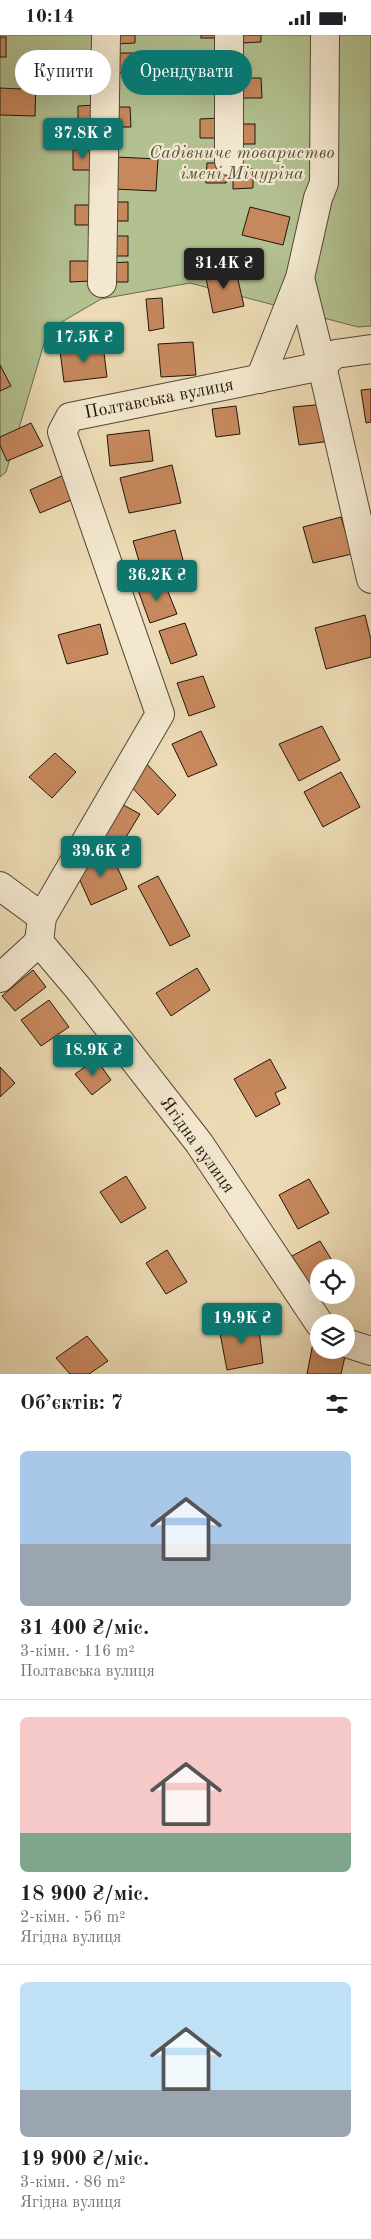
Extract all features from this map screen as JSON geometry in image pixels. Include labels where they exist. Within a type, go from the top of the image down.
[{"type":"street","points":[[102,283],[106,35]]},
{"type":"street","points":[[229,161],[230,35]]},
{"type":"street","points":[[260,379],[300,278],[318,199],[324,183],[325,35]]},
{"type":"street","points":[[300,278],[371,579]]},
{"type":"street","name":"Полтавська вулиця","points":[[0,978],[40,929],[160,714],[62,432],[70,417],[322,366],[335,354],[371,349]]},
{"type":"street","name":"Ягідна вулиця","points":[[0,885],[40,929],[78,988],[199,1143],[313,1314]]},
{"type":"street","points":[[355,1346],[371,1351]]},
{"type":"green space","name":"Садівниче товариство імені Мічуріна","points":[[0,35],[371,35],[371,326],[358,327],[190,283],[101,299],[48,330],[6,472],[0,477]]},
{"type":"building","points":[[116,35],[135,35],[135,43],[116,44]]},
{"type":"building","points":[[201,35],[220,35],[220,38],[201,38]]},
{"type":"building","points":[[242,35],[261,35],[261,42],[242,43]]},
{"type":"building","points":[[0,37],[6,37],[6,57],[0,57]]},
{"type":"building","points":[[116,53],[121,53],[121,73],[116,73]]},
{"type":"building","points":[[252,78],[261,78],[262,98],[242,98],[242,95],[252,95]]},
{"type":"building","points":[[0,88],[15,89],[15,95],[36,95],[35,116],[0,115]]},
{"type":"building","points":[[97,105],[97,125],[78,125],[78,106]]},
{"type":"building","points":[[111,107],[130,107],[131,127],[111,127]]},
{"type":"building","points":[[220,118],[220,138],[200,138],[200,119]]},
{"type":"building","points":[[235,124],[255,124],[255,144],[235,144]]},
{"type":"building","points":[[73,150],[92,150],[93,170],[73,170]]},
{"type":"building","points":[[116,157],[158,159],[156,191],[114,189]]},
{"type":"building","points":[[207,163],[226,163],[226,183],[206,183]]},
{"type":"building","points":[[233,169],[253,169],[253,188],[233,189]]},
{"type":"building","points":[[109,202],[128,202],[128,221],[109,221]]},
{"type":"building","points":[[75,205],[94,205],[95,225],[75,225]]},
{"type":"building","points":[[250,207],[290,217],[283,245],[242,235]]},
{"type":"building","points":[[109,236],[128,236],[128,256],[109,256]]},
{"type":"building","points":[[70,261],[90,261],[90,281],[70,282]]},
{"type":"building","points":[[128,262],[128,282],[109,282],[109,263]]},
{"type":"building","points":[[235,267],[244,306],[213,313],[205,273]]},
{"type":"building","points":[[162,298],[164,328],[149,331],[146,299]]},
{"type":"building","points":[[193,342],[196,375],[161,377],[158,344]]},
{"type":"building","points":[[103,345],[107,377],[64,382],[60,351]]},
{"type":"building","points":[[0,365],[11,386],[0,391]]},
{"type":"building","points":[[371,389],[371,422],[366,423],[361,390]]},
{"type":"building","points":[[326,404],[331,441],[299,445],[293,407]]},
{"type":"building","points":[[236,406],[240,434],[216,437],[212,409]]},
{"type":"building","points":[[31,423],[43,446],[7,461],[0,445],[0,437]]},
{"type":"building","points":[[149,430],[153,461],[110,466],[107,435]]},
{"type":"building","points":[[172,465],[181,503],[129,513],[120,478]]},
{"type":"building","points":[[64,475],[76,498],[40,513],[30,490]]},
{"type":"building","points":[[341,517],[352,554],[313,563],[303,527]]},
{"type":"building","points":[[175,530],[183,560],[142,571],[133,541]]},
{"type":"building","points":[[164,582],[177,614],[150,623],[138,590]]},
{"type":"building","points":[[365,615],[371,640],[371,657],[326,669],[315,628]]},
{"type":"building","points":[[185,623],[197,655],[171,664],[159,631]]},
{"type":"building","points":[[100,624],[108,654],[67,664],[58,635]]},
{"type":"building","points":[[203,676],[215,707],[189,716],[177,683]]},
{"type":"building","points":[[322,726],[340,760],[299,781],[279,744]]},
{"type":"building","points":[[201,731],[217,765],[188,777],[172,744]]},
{"type":"building","points":[[55,753],[76,772],[52,798],[29,777]]},
{"type":"building","points":[[143,760],[176,795],[158,815],[126,781]]},
{"type":"building","points":[[341,772],[360,807],[323,827],[304,792]]},
{"type":"building","points":[[116,801],[140,814],[120,847],[98,834]]},
{"type":"building","points":[[110,851],[127,889],[91,905],[74,867]]},
{"type":"building","points":[[158,876],[190,936],[170,946],[138,886]]},
{"type":"building","points":[[197,968],[210,990],[171,1016],[156,993]]},
{"type":"building","points":[[33,970],[46,987],[15,1011],[2,996]]},
{"type":"building","points":[[49,1000],[69,1027],[41,1046],[21,1020]]},
{"type":"building","points":[[96,1059],[111,1080],[92,1095],[75,1074]]},
{"type":"building","points":[[270,1059],[286,1088],[275,1093],[280,1104],[256,1117],[234,1079]]},
{"type":"building","points":[[0,1067],[15,1083],[0,1097]]},
{"type":"building","points":[[126,1176],[146,1208],[121,1223],[100,1192]]},
{"type":"building","points":[[309,1179],[329,1213],[298,1229],[279,1195]]},
{"type":"building","points":[[320,1241],[331,1259],[310,1259],[310,1284],[292,1256]]},
{"type":"building","points":[[167,1250],[187,1282],[166,1294],[146,1263]]},
{"type":"building","points":[[258,1321],[263,1363],[227,1370],[219,1328]]},
{"type":"building","points":[[87,1336],[108,1361],[89,1374],[70,1374],[56,1358]]},
{"type":"building","points":[[310,1358],[344,1359],[341,1374],[307,1374]]}]
